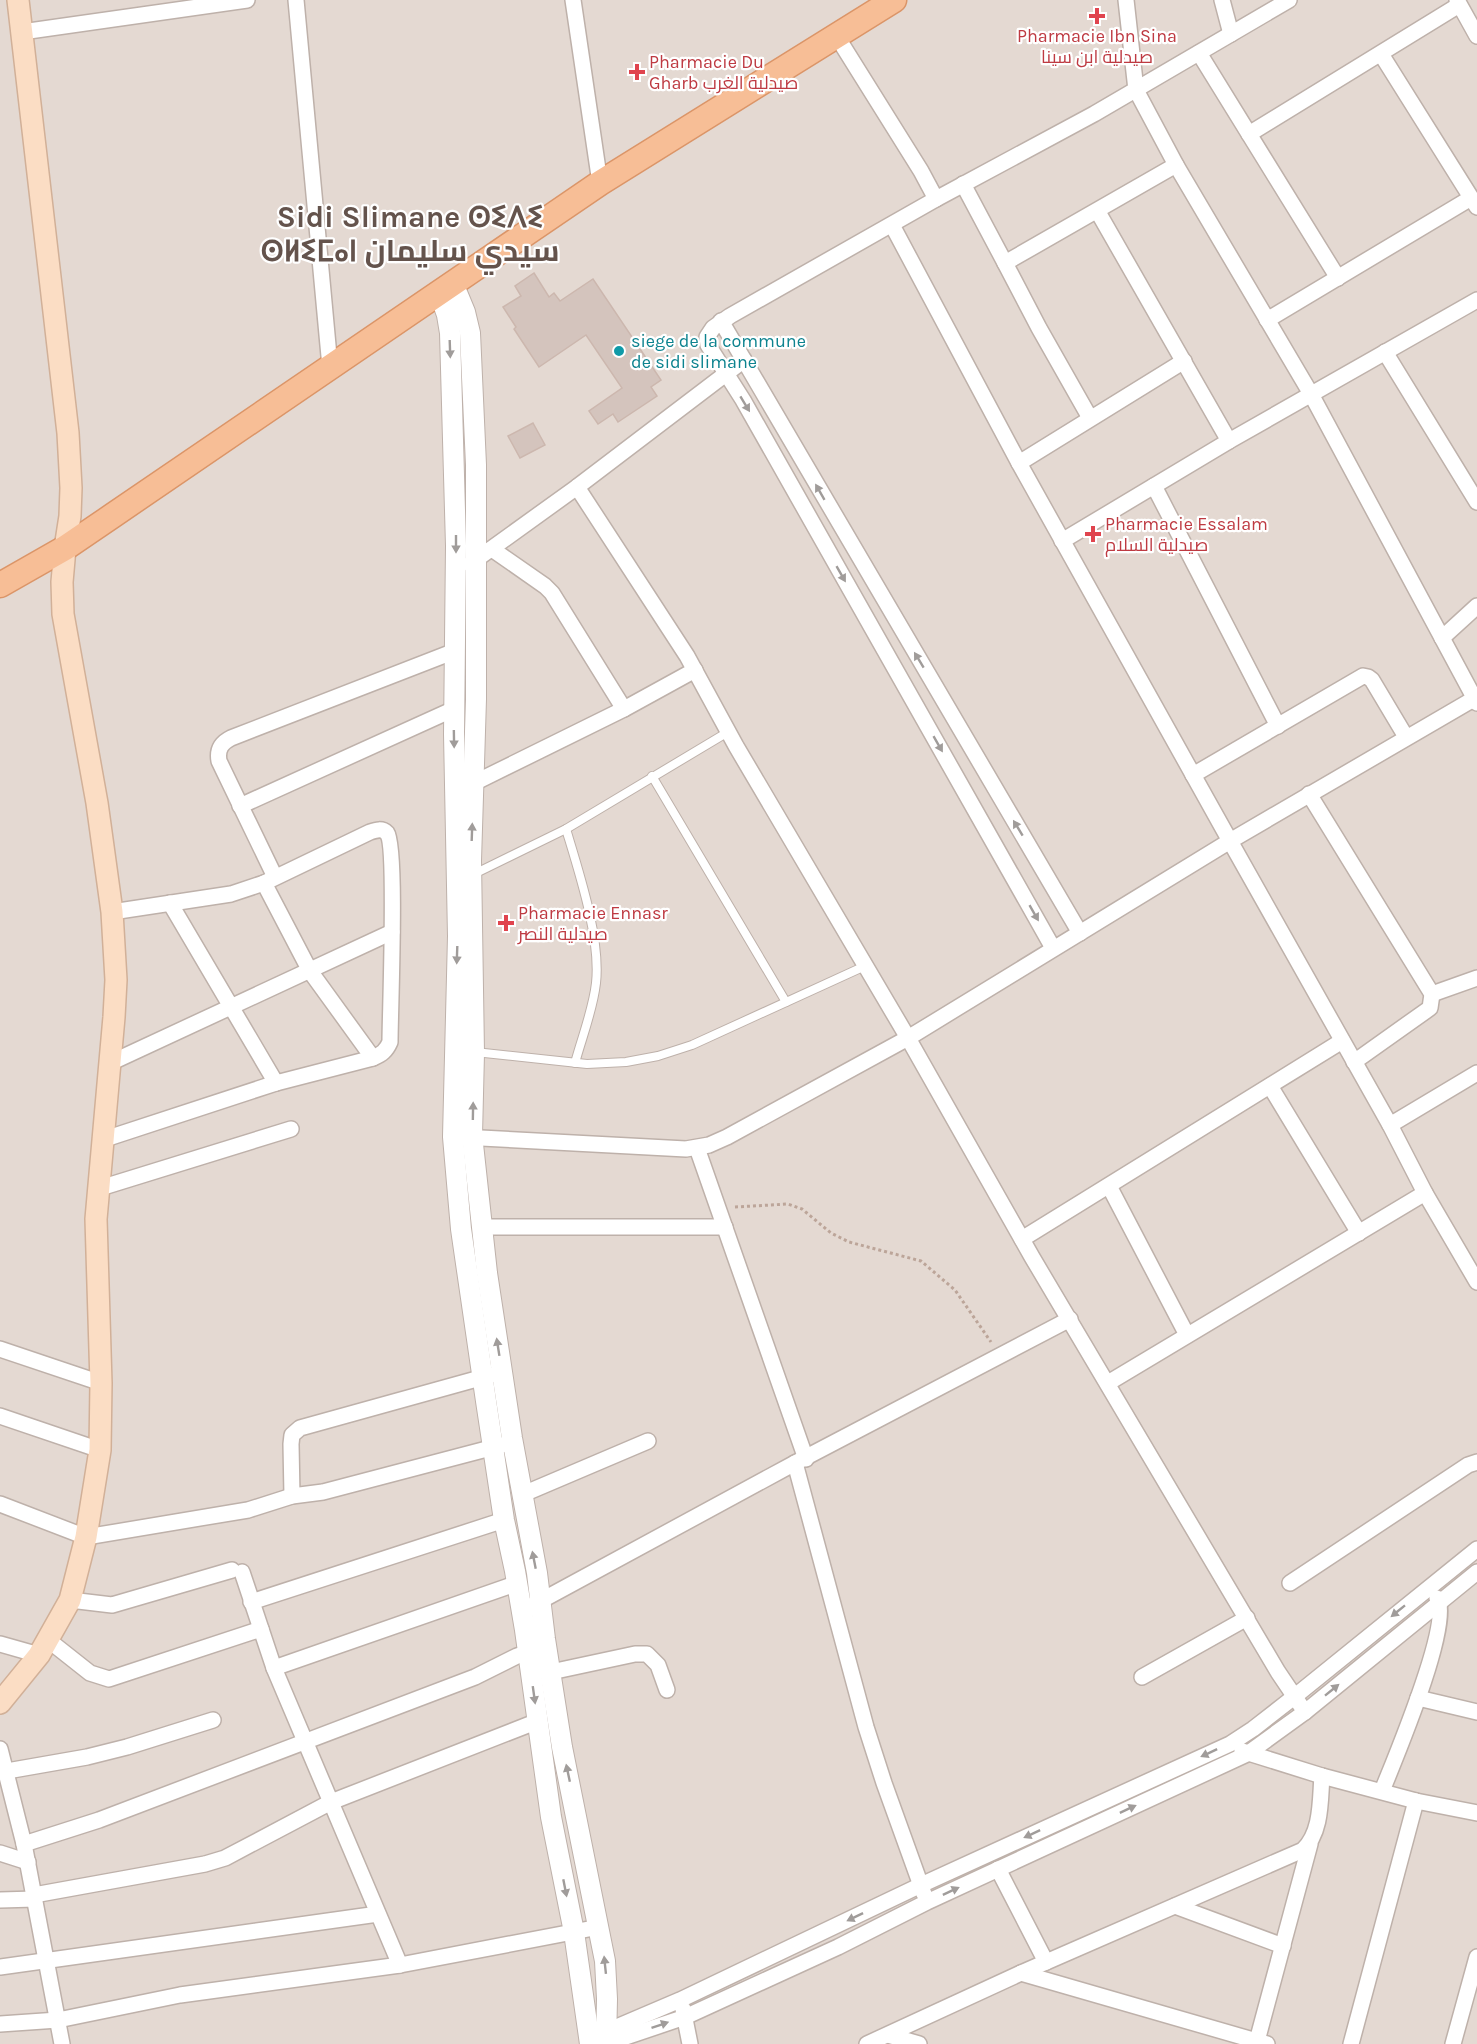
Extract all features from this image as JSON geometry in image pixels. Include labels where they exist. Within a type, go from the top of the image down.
[{"type":"main road","points":[[0,1703],[43,1647],[70,1600],[86,1537],[100,1450],[97,1189],[116,980],[112,912],[97,803],[63,614],[62,582],[71,488],[68,434],[18,0]]},
{"type":"main road","points":[[0,594],[10,580],[65,548],[600,183],[836,35],[862,9],[894,0]]},
{"type":"street","points":[[22,32],[247,0]]},
{"type":"street","points":[[296,0],[330,367]]},
{"type":"street","points":[[573,0],[600,183]]},
{"type":"street","points":[[463,1137],[697,1148],[727,1137],[908,1038],[1230,841],[1406,737],[1476,699],[1311,394],[1176,165],[1136,90],[1126,0]]},
{"type":"street","points":[[1222,0],[1231,34]]},
{"type":"street","points":[[1053,948],[743,400],[708,345],[706,337],[708,332],[721,321],[936,199],[1136,90],[1289,0]]},
{"type":"street","points":[[1249,134],[1381,54],[1458,2],[1477,36]]},
{"type":"street","points":[[836,35],[936,199]]},
{"type":"street","points":[[1199,53],[1338,278]]},
{"type":"street","points":[[1267,320],[1474,202],[1381,54]]},
{"type":"street","points":[[1005,263],[1098,212],[1176,165]]},
{"type":"street","points":[[963,184],[1039,328],[1090,418]]},
{"type":"street","points":[[1098,212],[1228,441]]},
{"type":"street","points":[[892,225],[1062,541],[1390,1125],[1425,1193],[1477,1282]]},
{"type":"street","points":[[446,288],[465,312],[471,347],[476,465],[474,783],[458,936],[467,1274],[492,1375],[503,1444],[504,1520],[518,1583],[521,1609],[537,1650],[550,1672],[562,1747],[599,1927],[607,1987],[600,2041]]},
{"type":"street","points":[[446,288],[450,333],[455,574],[454,709],[474,1052],[463,1137],[481,1227],[487,1273],[492,1375]]},
{"type":"street","points":[[1062,541],[1228,441],[1477,300]]},
{"type":"street","points":[[721,321],[1080,933]]},
{"type":"street","points":[[1385,352],[1477,502]]},
{"type":"street","points":[[455,574],[577,487],[744,360]]},
{"type":"street","points":[[1019,463],[1184,361]]},
{"type":"street","points":[[776,459],[795,449]]},
{"type":"street","points":[[1154,486],[1278,726]]},
{"type":"street","points":[[577,487],[695,670],[728,732],[908,1038],[1022,1239],[1305,1712]]},
{"type":"street","points":[[492,549],[552,593],[624,709]]},
{"type":"street","points":[[1442,638],[1477,606]]},
{"type":"street","points":[[877,637],[898,626]]},
{"type":"street","points":[[373,1058],[310,971],[219,761],[219,748],[226,741],[455,651]]},
{"type":"street","points":[[474,783],[624,709],[695,670]]},
{"type":"street","points":[[1193,776],[1364,676],[1372,680],[1406,737]]},
{"type":"street","points":[[240,806],[454,709]]},
{"type":"street","points":[[1309,794],[1432,994],[1430,1008],[1354,1062]]},
{"type":"street","points":[[102,1140],[276,1083],[373,1058],[387,1049],[390,1042],[392,932],[390,839],[385,831],[380,830],[365,834],[269,880],[231,894],[112,912]]},
{"type":"street","points":[[170,903],[276,1083]]},
{"type":"street","points":[[110,1064],[392,932]]},
{"type":"street","points":[[1432,994],[1477,978]]},
{"type":"street","points":[[1022,1239],[1342,1041]]},
{"type":"street","points":[[1390,1125],[1476,1076]]},
{"type":"street","points":[[1270,1086],[1359,1233]]},
{"type":"street","points":[[97,1189],[291,1130]]},
{"type":"street","points":[[697,1148],[801,1461],[866,1727],[927,1902]]},
{"type":"street","points":[[1109,1185],[1188,1335]]},
{"type":"street","points":[[1108,1383],[1425,1193]]},
{"type":"street","points":[[481,1227],[725,1227]]},
{"type":"street","points":[[467,1274],[487,1273]]},
{"type":"street","points":[[521,1609],[540,1603],[801,1461],[1070,1319]]},
{"type":"street","points":[[0,1349],[101,1383]]},
{"type":"street","points":[[292,1496],[292,1435],[300,1428],[492,1375]]},
{"type":"street","points":[[0,1416],[100,1450]]},
{"type":"street","points":[[521,1496],[648,1441]]},
{"type":"street","points":[[503,1444],[521,1496],[537,1574],[540,1603],[537,1650],[538,1721],[551,1817],[574,1932],[600,2041]]},
{"type":"street","points":[[0,1504],[86,1537],[248,1510],[292,1496],[323,1492],[503,1444]]},
{"type":"street","points":[[1290,1583],[1468,1465],[1477,1462]]},
{"type":"street","points":[[251,1602],[504,1520]]},
{"type":"street","points":[[600,2041],[680,2000],[921,1885],[1230,1744],[1294,1697],[1477,1549]]},
{"type":"street","points":[[70,1600],[112,1605],[237,1571],[251,1602],[274,1668],[400,1965]]},
{"type":"street","points":[[600,2041],[685,2017],[1246,1754],[1305,1712],[1477,1572]]},
{"type":"street","points":[[274,1668],[518,1583]]},
{"type":"street","points":[[1382,1791],[1419,1698],[1439,1622],[1440,1603],[1429,1586]]},
{"type":"street","points":[[1142,1677],[1247,1618]]},
{"type":"street","points":[[0,1644],[43,1647],[90,1673],[109,1679],[261,1629]]},
{"type":"street","points":[[24,1844],[99,1820],[475,1677],[537,1650]]},
{"type":"street","points":[[550,1672],[635,1654],[647,1654],[658,1665],[667,1690]]},
{"type":"street","points":[[1419,1698],[1477,1712]]},
{"type":"street","points":[[7,1772],[116,1750],[213,1720]]},
{"type":"street","points":[[0,1900],[34,1897],[205,1864],[225,1858],[331,1802],[538,1721]]},
{"type":"street","points":[[1230,1744],[1246,1754],[1322,1776],[1416,1802],[1477,1813]]},
{"type":"street","points":[[0,1749],[28,1862],[62,2044]]},
{"type":"street","points":[[1021,1973],[1262,2043],[1283,1946],[1317,1824],[1322,1776]]},
{"type":"street","points":[[1351,2044],[1416,1802]]},
{"type":"street","points":[[867,2044],[1021,1973],[1290,1857],[1310,1844]]},
{"type":"street","points":[[0,1853],[28,1862]]},
{"type":"street","points":[[998,1869],[1046,1962]]},
{"type":"street","points":[[1175,1906],[1283,1946]]},
{"type":"street","points":[[0,1967],[378,1914]]},
{"type":"street","points":[[0,2024],[58,2019],[180,1995],[400,1965],[599,1927]]},
{"type":"street","points":[[1458,2040],[1477,1957]]},
{"type":"street","points":[[680,2000],[690,2044]]},
{"type":"street","points":[[888,2035],[920,2044]]},
{"type":"lane","points":[[464,878],[566,829],[728,732]]},
{"type":"lane","points":[[652,776],[786,1002]]},
{"type":"lane","points":[[566,829],[585,892],[595,946],[597,980],[575,1063]]},
{"type":"lane","points":[[474,1052],[575,1063],[626,1062],[658,1056],[692,1045],[865,966]]},
{"type":"path","points":[[718,1208],[788,1204],[802,1209],[831,1233],[849,1242],[921,1261],[955,1290],[1000,1355]]},
{"type":"shaded area","points":[[0,0],[1477,0],[1477,2044],[0,2044]]},
{"type":"building","name":"siege de la commune de sidi slimane","points":[[534,273],[549,297],[554,293],[560,301],[593,279],[661,380],[651,387],[657,396],[618,422],[613,414],[598,424],[589,411],[622,388],[586,335],[539,367],[514,329],[516,327],[503,307],[521,296],[515,286]]},
{"type":"building","points":[[533,423],[545,445],[520,458],[508,436]]},
{"type":"place","name":"Pharmacie Ibn Sina صيدلية ابن سينا","points":[[1097,16]]},
{"type":"place","name":"Pharmacie Du Gharb صيدلية الغرب","points":[[637,72]]},
{"type":"place","name":"siege de la commune de sidi slimane","points":[[619,351]]},
{"type":"place","name":"Pharmacie Essalam صيدلية السلام","points":[[1093,534]]},
{"type":"place","name":"Pharmacie Ennasr صيدلية النصر","points":[[506,923]]},
{"type":"district","name":"Sidi Slimane ⵙⵉⴷⵉ ⵙⵍⵉⵎⴰⵏ سيدي سليمان","points":[[410,234]]}]
